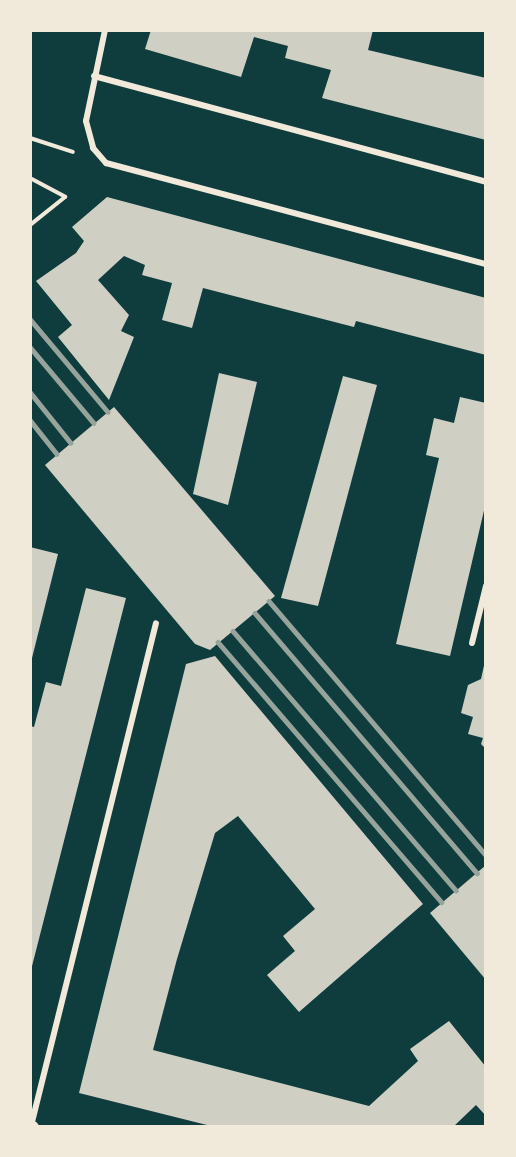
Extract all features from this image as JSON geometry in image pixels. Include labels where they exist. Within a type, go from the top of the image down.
[{"type":"street","points":[[105,30],[86,121],[93,148],[105,163],[486,264]]},
{"type":"street","points":[[94,76],[486,182]]},
{"type":"street","points":[[472,643],[486,586]]},
{"type":"street","points":[[31,1127],[156,623]]},
{"type":"path","points":[[30,138],[105,163]]},
{"type":"path","points":[[30,178],[65,197],[30,225]]},
{"type":"building","points":[[151,30],[373,30],[368,50],[486,78],[486,140],[322,98],[331,70],[285,58],[288,46],[254,37],[241,77],[145,49]]},
{"type":"building","points":[[107,197],[486,298],[486,355],[356,321],[354,327],[203,288],[192,328],[162,320],[172,283],[142,275],[145,265],[124,256],[98,280],[129,315],[121,331],[134,337],[109,400],[58,337],[72,325],[36,281],[76,253],[84,241],[72,227]]},
{"type":"building","points":[[219,373],[257,382],[228,505],[193,494]]},
{"type":"building","points":[[343,376],[377,385],[318,606],[281,598]]},
{"type":"building","points":[[460,397],[486,403],[486,502],[450,656],[396,644],[439,458],[426,455],[434,418],[454,423]]},
{"type":"building","points":[[114,407],[275,596],[210,650],[195,644],[45,465]]},
{"type":"building","points":[[30,547],[58,554],[31,662],[30,661]]},
{"type":"building","points":[[86,588],[126,598],[30,974],[30,726],[34,727],[46,682],[61,686]]},
{"type":"building","points":[[215,656],[423,904],[299,1012],[267,975],[295,951],[283,936],[315,909],[238,816],[215,833],[177,959],[153,1050],[369,1106],[418,1061],[410,1049],[449,1021],[486,1067],[486,1116],[476,1105],[453,1127],[215,1127],[79,1093],[186,664]]},
{"type":"building","points":[[485,661],[486,749],[481,744],[483,738],[468,734],[473,717],[461,713],[468,685],[481,679]]},
{"type":"building","points":[[486,865],[486,980],[430,913]]},
{"type":"railway","points":[[30,319],[108,412]]},
{"type":"railway","points":[[30,347],[94,423]]},
{"type":"railway","points":[[30,392],[71,443]]},
{"type":"railway","points":[[30,420],[57,454]]},
{"type":"railway","points":[[269,601],[486,855]]},
{"type":"railway","points":[[255,613],[477,873]]},
{"type":"railway","points":[[233,631],[456,890]]},
{"type":"railway","points":[[218,642],[442,902]]}]
